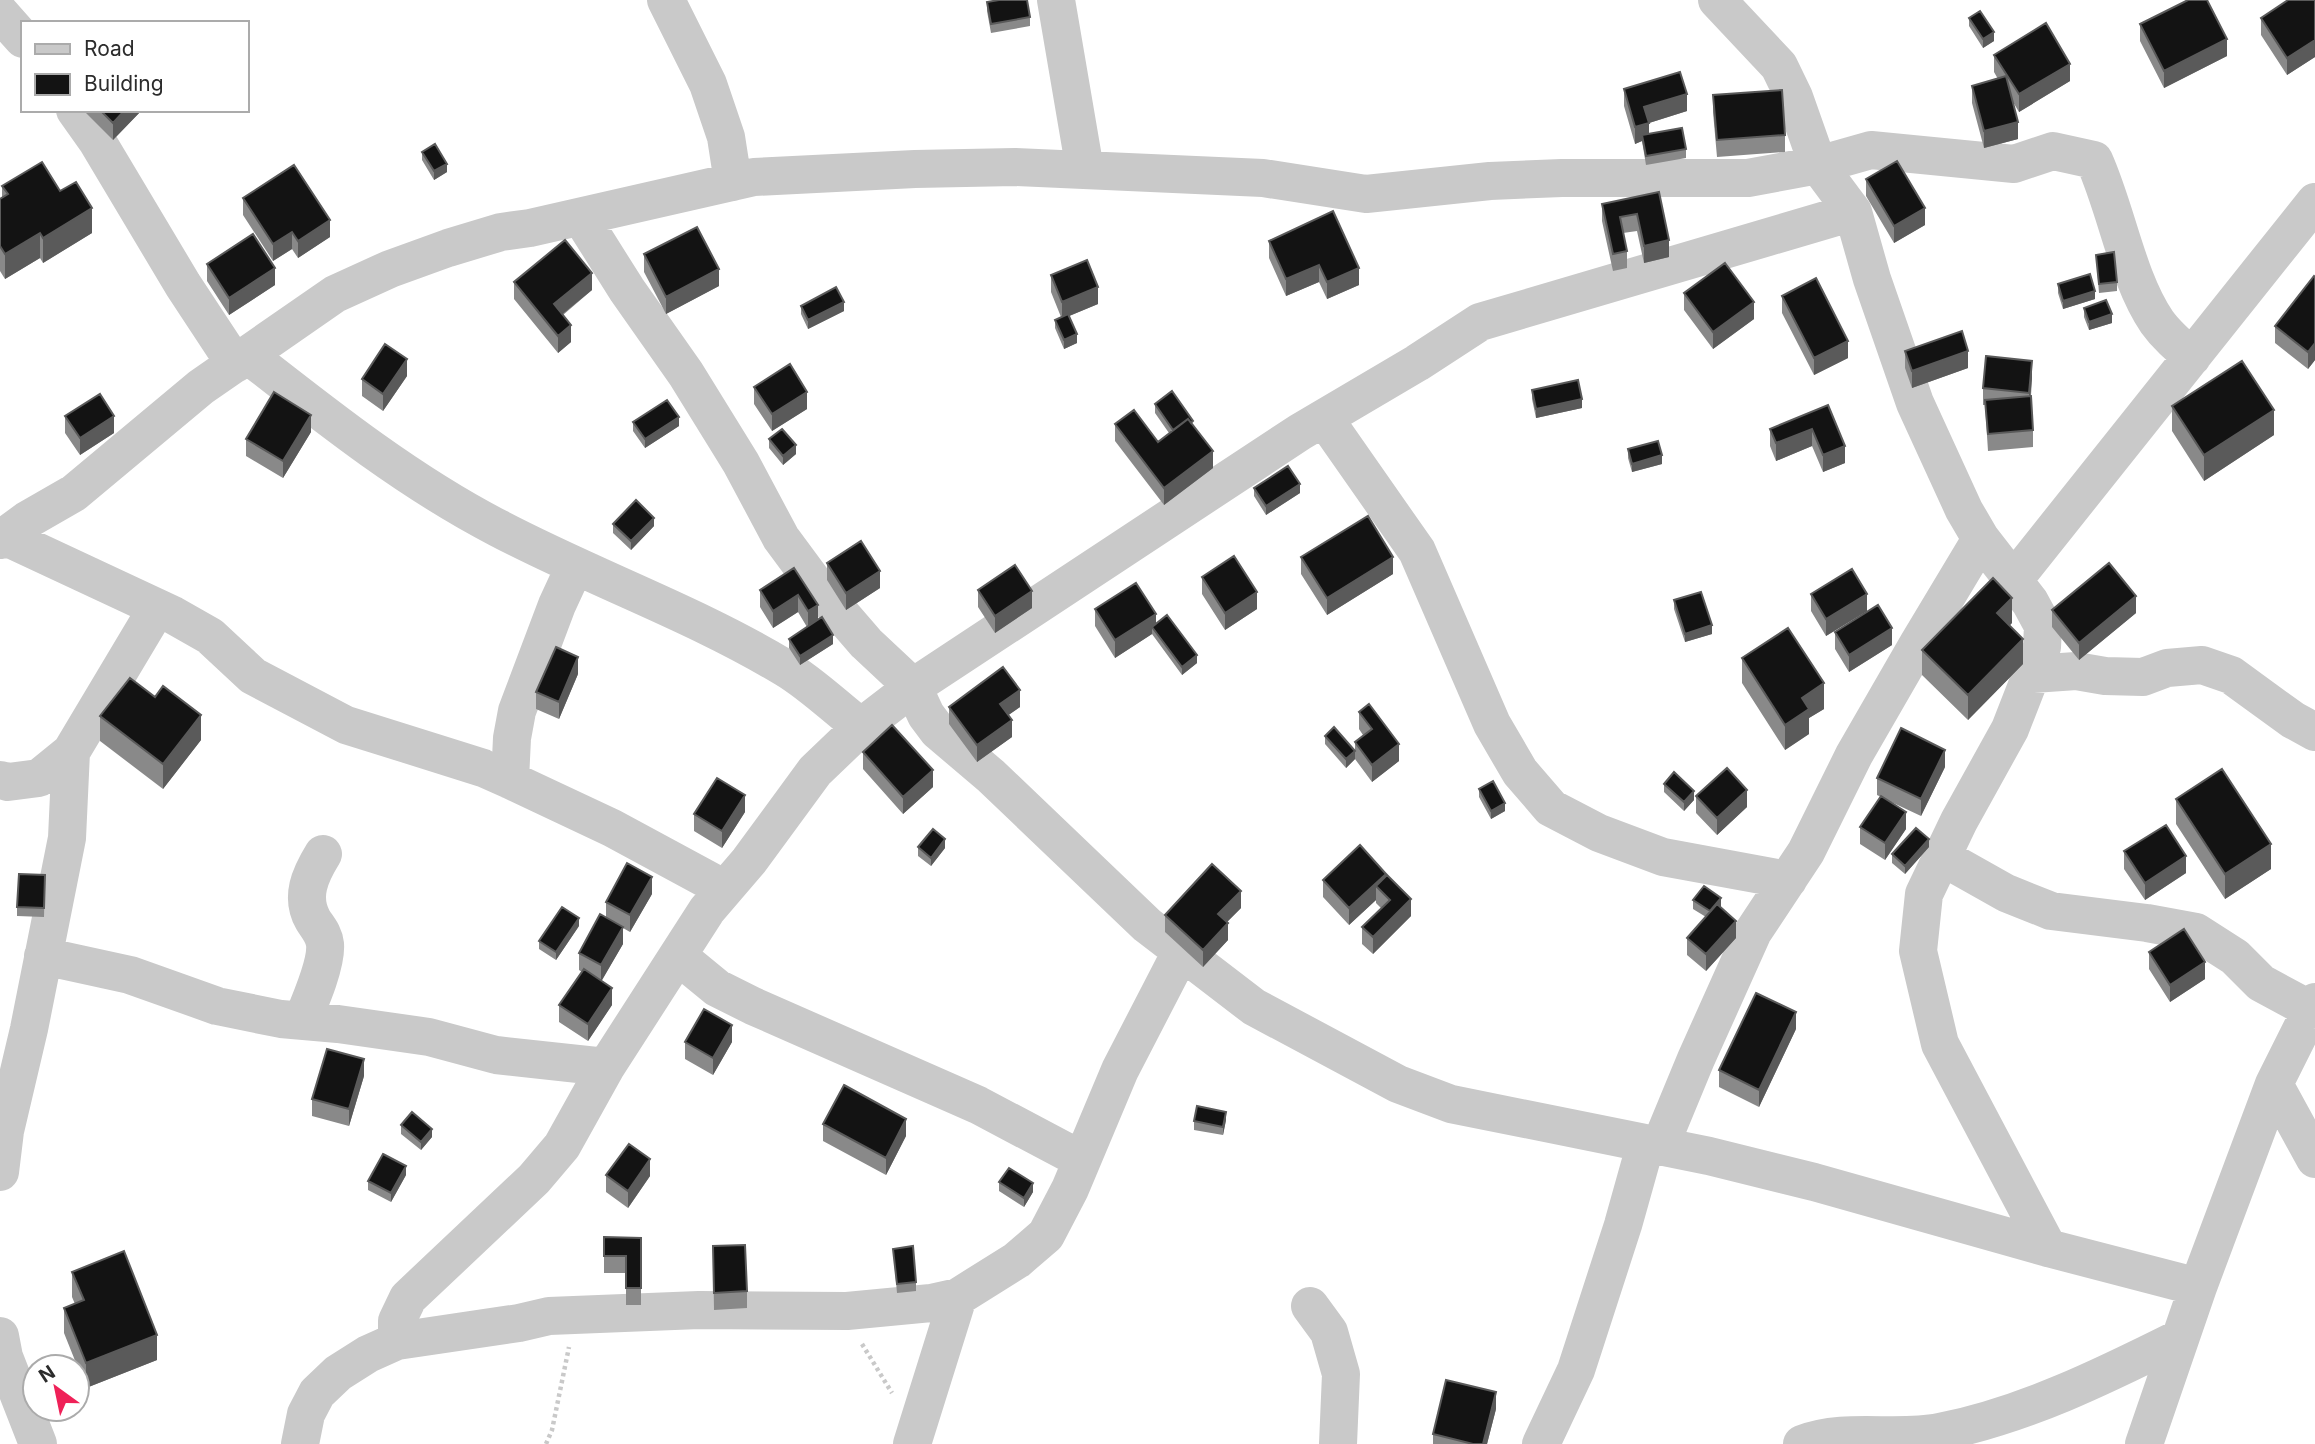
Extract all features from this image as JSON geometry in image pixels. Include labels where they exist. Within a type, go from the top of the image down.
[{"type":"street","points":[[666,0],[708,84],[726,136],[733,182]]},
{"type":"street","points":[[1056,0],[1085,170]]},
{"type":"street","points":[[1717,0],[1780,66],[1818,165],[1853,212],[1872,279],[1915,403],[1964,510],[1981,539],[2030,602],[2043,626],[2042,647],[2010,729],[1959,821],[1924,894],[1918,951],[1940,1044],[2048,1248]]},
{"type":"street","points":[[0,13],[21,37]]},
{"type":"street","points":[[76,112],[97,141],[183,285],[242,360],[402,470],[496,527],[575,566],[661,602],[788,669],[861,727]]},
{"type":"street","points":[[723,888],[611,828],[483,768],[346,725],[253,676],[210,636],[158,608],[3,539],[27,520],[74,493],[201,387],[335,294],[390,269],[500,232],[581,217],[754,177],[1015,167],[1263,178],[1366,194],[1490,181],[1563,178],[1748,178],[1818,165],[1871,150],[2014,164],[2053,151],[2095,160],[2109,193],[2143,299],[2169,337],[2192,357]]},
{"type":"street","points":[[397,1341],[397,1321],[408,1298],[518,1194],[562,1146],[606,1067],[723,888],[749,860],[815,771],[861,727],[913,687],[1324,418],[1480,322],[1853,212]]},
{"type":"street","points":[[2012,582],[2192,357],[2311,215]]},
{"type":"street","points":[[581,217],[627,290],[686,374],[740,463],[781,538],[815,584],[866,643],[913,687],[926,715],[938,731],[991,776],[1147,926],[1254,1007],[1398,1084],[1451,1104],[1653,1144],[1814,1182],[2198,1287]]},
{"type":"street","points":[[1324,418],[1417,551],[1492,724],[1520,772],[1551,808],[1599,832],[1663,858],[1787,880]]},
{"type":"street","points":[[1541,1444],[1576,1370],[1653,1144],[1696,1059],[1753,932],[1806,852],[1854,755],[1981,539]]},
{"type":"street","points":[[510,780],[512,737],[517,711],[557,604],[575,566]]},
{"type":"street","points":[[0,780],[8,782],[39,778],[71,752],[158,608]]},
{"type":"street","points":[[2033,674],[2076,671],[2105,676],[2143,677],[2167,668],[2203,665],[2231,675],[2293,720],[2315,732]]},
{"type":"street","points":[[0,1172],[5,1131],[29,1029],[67,838],[71,752]]},
{"type":"street","points":[[302,1021],[324,958],[323,934],[311,916],[307,901],[308,884],[323,854]]},
{"type":"street","points":[[1942,857],[2006,893],[2051,911],[2196,932],[2235,957],[2261,983],[2313,1006],[2274,1084],[2198,1287],[2144,1444]]},
{"type":"street","points":[[300,1444],[306,1414],[317,1393],[338,1373],[358,1360],[397,1341],[508,1325],[549,1316],[699,1310],[847,1311],[898,1304],[931,1303],[958,1297],[1017,1260],[1046,1235],[1070,1189],[1120,1070],[1181,952]]},
{"type":"street","points":[[43,956],[130,975],[218,1006],[281,1019],[429,1037],[496,1055],[606,1067]]},
{"type":"street","points":[[678,956],[717,988],[978,1105],[1082,1160]]},
{"type":"street","points":[[2274,1084],[2315,1159]]},
{"type":"street","points":[[912,1443],[958,1297]]},
{"type":"street","points":[[1310,1306],[1329,1332],[1341,1374],[1338,1444]]},
{"type":"street","points":[[0,1336],[4,1357],[38,1444]]},
{"type":"street","points":[[1802,1444],[1822,1438],[1844,1436],[1938,1432],[1997,1417],[2108,1374],[2180,1338]]},
{"type":"path","points":[[847,1311],[863,1346],[897,1401],[912,1443]]},
{"type":"path","points":[[546,1444],[552,1430],[575,1315]]},
{"type":"building","points":[[1027,0],[1030,17],[991,24],[987,2]]},
{"type":"building","points":[[2188,0],[2207,0],[2227,39],[2164,71],[2140,24]]},
{"type":"building","points":[[2288,0],[2315,0],[2315,40],[2287,58],[2261,18]]},
{"type":"building","points":[[1980,11],[1994,32],[1983,39],[1969,18]]},
{"type":"building","points":[[2046,23],[2070,64],[2019,94],[1994,55]]},
{"type":"building","points":[[1680,72],[1687,94],[1644,107],[1649,123],[1635,127],[1624,89]]},
{"type":"building","points":[[2006,76],[2018,122],[1984,131],[1972,86]]},
{"type":"building","points":[[1782,90],[1785,135],[1717,140],[1713,95]]},
{"type":"building","points":[[102,112],[123,112],[113,123]]},
{"type":"building","points":[[1682,128],[1686,149],[1646,156],[1642,135]]},
{"type":"building","points":[[435,144],[447,164],[434,171],[422,152]]},
{"type":"building","points":[[1897,161],[1925,208],[1894,226],[1866,179]]},
{"type":"building","points":[[42,162],[60,191],[76,182],[92,208],[43,238],[40,233],[5,254],[0,246],[0,199],[8,194],[2,186]]},
{"type":"building","points":[[294,165],[330,220],[298,241],[292,232],[273,244],[243,198]]},
{"type":"building","points":[[1659,192],[1669,240],[1644,246],[1637,214],[1620,217],[1627,251],[1613,254],[1602,204]]},
{"type":"building","points":[[1333,211],[1359,268],[1327,282],[1319,265],[1286,279],[1269,241]]},
{"type":"building","points":[[697,227],[719,269],[666,297],[644,254]]},
{"type":"building","points":[[253,234],[275,268],[229,298],[207,264]]},
{"type":"building","points":[[565,240],[592,273],[554,304],[571,325],[558,336],[514,282]]},
{"type":"building","points":[[2114,252],[2117,282],[2099,284],[2096,255]]},
{"type":"building","points":[[1087,260],[1098,287],[1062,302],[1051,275]]},
{"type":"building","points":[[1725,263],[1754,302],[1713,332],[1684,293]]},
{"type":"building","points":[[2090,274],[2095,291],[2063,301],[2058,284]]},
{"type":"building","points":[[2314,276],[2315,343],[2308,352],[2275,326]]},
{"type":"building","points":[[1816,278],[1848,341],[1814,358],[1782,296]]},
{"type":"building","points":[[836,287],[844,302],[808,320],[801,306]]},
{"type":"building","points":[[2106,300],[2112,314],[2089,322],[2084,308]]},
{"type":"building","points":[[1068,314],[1077,334],[1064,340],[1055,320]]},
{"type":"building","points":[[1962,331],[1968,351],[1912,371],[1905,351]]},
{"type":"building","points":[[385,344],[407,359],[383,394],[362,379]]},
{"type":"building","points":[[1986,356],[2032,361],[2029,393],[1983,388]]},
{"type":"building","points":[[2242,361],[2274,410],[2204,455],[2172,406]]},
{"type":"building","points":[[790,364],[807,392],[772,414],[754,387]]},
{"type":"building","points":[[1578,380],[1582,399],[1536,409],[1532,390]]},
{"type":"building","points":[[1172,391],[1193,421],[1191,423],[1188,419],[1173,430],[1155,404]]},
{"type":"building","points":[[274,392],[311,415],[283,461],[246,439]]},
{"type":"building","points":[[100,394],[114,416],[80,438],[65,416]]},
{"type":"building","points":[[2031,396],[2033,430],[1988,434],[1985,400]]},
{"type":"building","points":[[667,400],[679,417],[645,439],[633,422]]},
{"type":"building","points":[[1828,405],[1845,446],[1823,455],[1812,429],[1776,443],[1770,429]]},
{"type":"building","points":[[1134,410],[1158,442],[1188,419],[1213,451],[1164,488],[1115,424]]},
{"type":"building","points":[[782,429],[796,445],[783,456],[769,439]]},
{"type":"building","points":[[1658,441],[1662,455],[1632,464],[1628,449]]},
{"type":"building","points":[[1288,466],[1300,484],[1266,506],[1254,488]]},
{"type":"building","points":[[636,500],[654,518],[631,541],[613,524]]},
{"type":"building","points":[[1368,516],[1393,557],[1327,598],[1301,557]]},
{"type":"building","points":[[861,541],[880,571],[846,593],[827,563]]},
{"type":"building","points":[[1234,556],[1257,592],[1225,613],[1202,577]]},
{"type":"building","points":[[2109,563],[2136,596],[2079,643],[2052,610]]},
{"type":"building","points":[[1015,565],[1032,591],[995,616],[978,590]]},
{"type":"building","points":[[794,568],[818,605],[808,611],[798,595],[773,611],[760,590]]},
{"type":"building","points":[[1852,569],[1867,594],[1826,619],[1811,594]]},
{"type":"building","points":[[1993,578],[2012,598],[1997,613],[2023,639],[1968,695],[1922,650]]},
{"type":"building","points":[[1136,583],[1156,614],[1115,640],[1095,609]]},
{"type":"building","points":[[1701,592],[1712,625],[1685,634],[1674,600]]},
{"type":"building","points":[[1878,605],[1892,628],[1849,655],[1835,632]]},
{"type":"building","points":[[1167,615],[1197,655],[1182,667],[1152,627]]},
{"type":"building","points":[[822,617],[833,635],[800,656],[789,639]]},
{"type":"building","points":[[1788,628],[1824,683],[1802,698],[1809,709],[1785,725],[1742,658]]},
{"type":"building","points":[[556,647],[578,657],[559,702],[536,692]]},
{"type":"building","points":[[1003,667],[1020,690],[1000,704],[1012,720],[977,745],[949,707]]},
{"type":"building","points":[[130,678],[155,697],[163,686],[201,715],[163,764],[100,716]]},
{"type":"building","points":[[1369,704],[1399,744],[1372,765],[1355,742],[1372,729],[1359,712]]},
{"type":"building","points":[[892,725],[933,770],[903,797],[863,752]]},
{"type":"building","points":[[1334,727],[1355,751],[1346,759],[1325,736]]},
{"type":"building","points":[[1901,728],[1945,750],[1921,799],[1877,778]]},
{"type":"building","points":[[1727,768],[1747,790],[1717,818],[1696,796]]},
{"type":"building","points":[[2222,769],[2271,844],[2225,874],[2176,799]]},
{"type":"building","points":[[1674,772],[1694,791],[1684,802],[1664,784]]},
{"type":"building","points":[[717,778],[745,795],[722,831],[694,814]]},
{"type":"building","points":[[1493,781],[1505,803],[1491,811],[1479,789]]},
{"type":"building","points":[[1881,796],[1906,812],[1885,843],[1860,827]]},
{"type":"building","points":[[2166,825],[2186,856],[2145,883],[2124,851]]},
{"type":"building","points":[[1916,828],[1929,839],[1905,866],[1892,854]]},
{"type":"building","points":[[933,829],[945,839],[931,858],[918,847]]},
{"type":"building","points":[[1360,845],[1386,874],[1349,908],[1323,880]]},
{"type":"building","points":[[627,863],[652,877],[630,915],[606,902]]},
{"type":"building","points":[[1212,864],[1241,891],[1218,914],[1228,923],[1203,950],[1165,915]]},
{"type":"building","points":[[19,874],[45,875],[44,908],[17,907]]},
{"type":"building","points":[[1387,875],[1411,899],[1373,937],[1362,927],[1390,900],[1376,886]]},
{"type":"building","points":[[1704,886],[1721,898],[1710,911],[1693,900]]},
{"type":"building","points":[[1717,904],[1736,921],[1706,954],[1687,938]]},
{"type":"building","points":[[562,907],[579,918],[556,952],[539,941]]},
{"type":"building","points":[[600,914],[623,927],[601,965],[579,953]]},
{"type":"building","points":[[2184,929],[2205,962],[2170,985],[2149,952]]},
{"type":"building","points":[[584,969],[612,988],[588,1024],[559,1005]]},
{"type":"building","points":[[1756,993],[1796,1012],[1759,1090],[1719,1070]]},
{"type":"building","points":[[704,1009],[732,1025],[713,1058],[685,1042]]},
{"type":"building","points":[[327,1049],[364,1059],[349,1109],[312,1099]]},
{"type":"building","points":[[844,1085],[906,1119],[886,1158],[823,1124]]},
{"type":"building","points":[[1197,1106],[1226,1112],[1223,1127],[1194,1121]]},
{"type":"building","points":[[412,1112],[432,1129],[421,1142],[401,1125]]},
{"type":"building","points":[[629,1144],[650,1159],[628,1191],[606,1175]]},
{"type":"building","points":[[383,1154],[406,1166],[391,1193],[368,1181]]},
{"type":"building","points":[[1009,1168],[1033,1183],[1024,1198],[999,1182]]},
{"type":"building","points":[[604,1237],[641,1238],[641,1288],[626,1288],[626,1256],[604,1256]]},
{"type":"building","points":[[745,1245],[747,1291],[714,1293],[713,1246]]},
{"type":"building","points":[[913,1246],[916,1282],[897,1284],[893,1249]]},
{"type":"building","points":[[124,1251],[157,1335],[91,1361],[91,1353],[82,1353],[64,1308],[84,1300],[72,1272]]},
{"type":"building","points":[[1446,1380],[1496,1392],[1483,1444],[1433,1434]]}]
